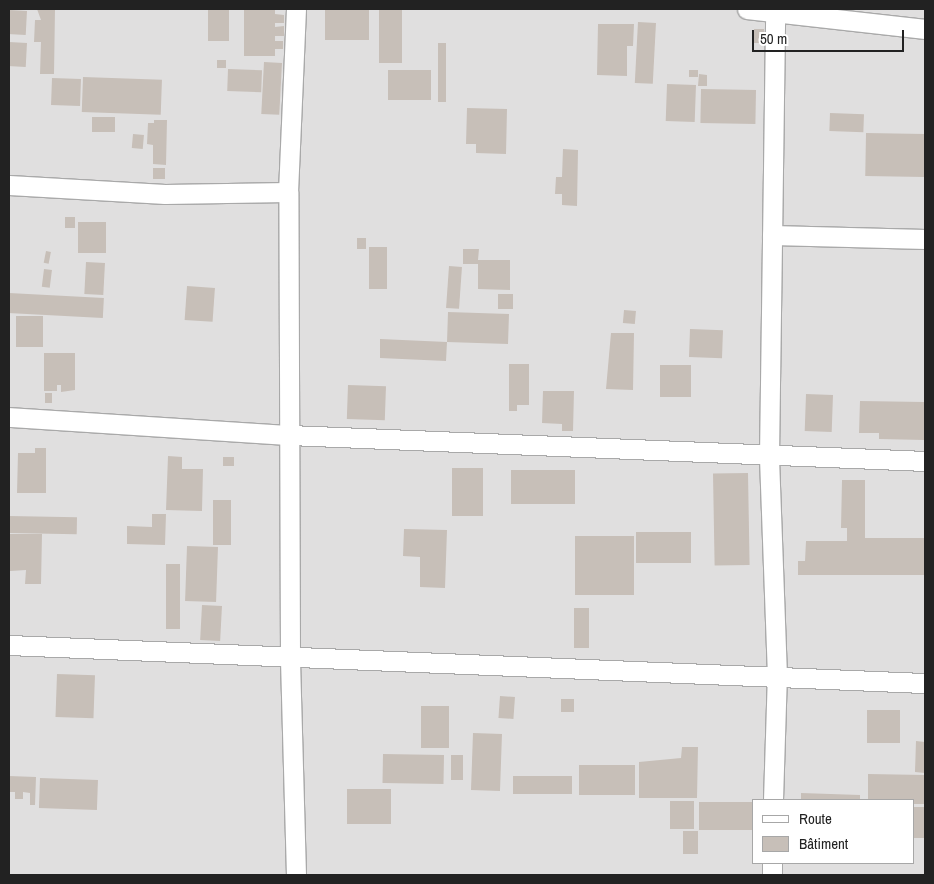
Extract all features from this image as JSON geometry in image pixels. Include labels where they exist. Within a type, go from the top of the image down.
[{"type":"street","points":[[296,9],[288,192],[290,654],[296,875]]},
{"type":"street","points":[[747,9],[775,10],[925,29]]},
{"type":"street","points":[[774,799],[777,676],[770,456],[775,10]]},
{"type":"street","points":[[9,185],[165,194],[288,192]]},
{"type":"street","points":[[772,235],[925,239]]},
{"type":"street","points":[[9,417],[289,435],[925,461]]},
{"type":"street","points":[[9,645],[290,654],[925,683]]},
{"type":"shaded area","points":[[9,9],[925,9],[925,875],[9,875]]},
{"type":"building","points":[[37,9],[55,9],[54,74],[40,74],[41,42],[34,42],[35,20],[41,20]]},
{"type":"building","points":[[208,9],[229,9],[229,41],[208,41]]},
{"type":"building","points":[[244,9],[275,9],[275,14],[284,15],[284,23],[275,23],[275,27],[284,26],[284,36],[275,36],[275,41],[283,41],[283,49],[275,49],[275,56],[244,56]]},
{"type":"building","points":[[325,9],[369,9],[369,40],[325,40]]},
{"type":"building","points":[[379,9],[402,9],[402,63],[379,63]]},
{"type":"building","points":[[9,10],[27,11],[26,35],[9,34]]},
{"type":"building","points":[[638,22],[656,23],[653,84],[635,83]]},
{"type":"building","points":[[598,24],[634,24],[633,46],[627,46],[627,76],[597,75]]},
{"type":"building","points":[[754,29],[764,29],[764,43],[754,43]]},
{"type":"building","points":[[9,42],[27,43],[26,67],[9,66]]},
{"type":"building","points":[[438,43],[446,43],[446,102],[438,102]]},
{"type":"building","points":[[217,60],[226,60],[226,68],[217,68]]},
{"type":"building","points":[[264,62],[282,63],[279,115],[261,114]]},
{"type":"building","points":[[228,69],[262,70],[261,92],[227,91]]},
{"type":"building","points":[[388,70],[431,70],[431,100],[388,100]]},
{"type":"building","points":[[689,70],[698,70],[698,77],[689,77]]},
{"type":"building","points":[[699,74],[707,75],[707,86],[698,86]]},
{"type":"building","points":[[83,77],[162,80],[161,115],[82,112]]},
{"type":"building","points":[[52,78],[81,79],[80,106],[51,105]]},
{"type":"building","points":[[667,84],[696,85],[695,122],[666,121]]},
{"type":"building","points":[[701,89],[756,90],[755,124],[700,123]]},
{"type":"building","points":[[467,108],[507,109],[506,154],[476,153],[476,144],[466,144]]},
{"type":"building","points":[[830,113],[864,114],[863,132],[829,131]]},
{"type":"building","points":[[92,117],[115,117],[115,132],[92,132]]},
{"type":"building","points":[[154,120],[167,120],[166,165],[153,164],[153,145],[147,144],[148,123],[154,123]]},
{"type":"building","points":[[866,133],[925,134],[924,177],[865,176]]},
{"type":"building","points":[[133,134],[144,135],[143,149],[132,148]]},
{"type":"building","points":[[563,149],[578,150],[577,206],[562,205],[562,194],[555,194],[556,177],[562,177]]},
{"type":"building","points":[[153,168],[165,168],[165,179],[153,179]]},
{"type":"building","points":[[65,217],[75,217],[75,228],[65,228]]},
{"type":"building","points":[[78,222],[106,222],[106,253],[78,253]]},
{"type":"building","points":[[357,238],[366,238],[366,249],[357,249]]},
{"type":"building","points":[[369,247],[387,247],[387,289],[369,289]]},
{"type":"building","points":[[463,249],[479,249],[478,260],[510,260],[510,290],[478,289],[478,264],[463,264]]},
{"type":"building","points":[[46,251],[51,252],[49,264],[44,263]]},
{"type":"building","points":[[86,262],[105,263],[103,295],[84,294]]},
{"type":"building","points":[[449,266],[462,267],[459,309],[446,308]]},
{"type":"building","points":[[44,269],[52,270],[50,288],[42,287]]},
{"type":"building","points":[[187,286],[215,288],[213,322],[185,320]]},
{"type":"building","points":[[9,293],[104,298],[103,318],[9,313]]},
{"type":"building","points":[[498,294],[513,294],[513,309],[498,309]]},
{"type":"building","points":[[624,310],[636,311],[635,324],[623,323]]},
{"type":"building","points":[[448,312],[509,314],[508,344],[447,342]]},
{"type":"building","points":[[16,316],[43,316],[43,347],[16,347]]},
{"type":"building","points":[[690,329],[723,330],[722,358],[689,357]]},
{"type":"building","points":[[611,333],[634,333],[633,390],[606,389]]},
{"type":"building","points":[[380,339],[447,342],[446,361],[380,358]]},
{"type":"building","points":[[44,353],[75,353],[75,390],[61,392],[61,385],[57,385],[57,391],[44,391]]},
{"type":"building","points":[[509,364],[529,364],[529,405],[517,405],[517,411],[509,411]]},
{"type":"building","points":[[660,365],[691,365],[691,397],[660,397]]},
{"type":"building","points":[[348,385],[386,386],[385,420],[347,419]]},
{"type":"building","points":[[543,391],[574,391],[573,431],[562,431],[562,424],[542,423]]},
{"type":"building","points":[[45,393],[52,393],[52,403],[45,403]]},
{"type":"building","points":[[806,394],[833,395],[832,432],[805,431]]},
{"type":"building","points":[[860,401],[924,402],[924,440],[879,439],[879,433],[859,433]]},
{"type":"building","points":[[35,448],[46,448],[46,493],[17,493],[18,453],[35,453]]},
{"type":"building","points":[[168,456],[182,457],[182,469],[203,469],[202,511],[166,510]]},
{"type":"building","points":[[223,457],[234,457],[234,466],[223,466]]},
{"type":"building","points":[[452,468],[483,468],[483,516],[452,516]]},
{"type":"building","points":[[511,470],[575,470],[575,504],[511,504]]},
{"type":"building","points":[[748,473],[750,565],[715,566],[713,474]]},
{"type":"building","points":[[842,480],[865,480],[865,538],[925,538],[925,575],[798,575],[798,561],[805,561],[806,541],[847,541],[847,528],[841,528]]},
{"type":"building","points":[[213,500],[231,500],[231,545],[213,545]]},
{"type":"building","points":[[152,514],[166,514],[165,545],[127,544],[127,526],[152,527]]},
{"type":"building","points":[[9,516],[77,517],[77,534],[9,533]]},
{"type":"building","points":[[404,529],[447,530],[445,588],[420,587],[420,557],[403,556]]},
{"type":"building","points":[[636,532],[691,532],[691,563],[636,563]]},
{"type":"building","points":[[10,534],[42,534],[41,584],[25,584],[26,570],[10,571]]},
{"type":"building","points":[[575,536],[634,536],[634,595],[575,595]]},
{"type":"building","points":[[187,546],[218,547],[216,602],[185,601]]},
{"type":"building","points":[[166,564],[180,564],[180,629],[166,629]]},
{"type":"building","points":[[202,605],[222,606],[220,641],[200,640]]},
{"type":"building","points":[[574,608],[589,608],[589,648],[574,648]]},
{"type":"building","points":[[57,674],[95,675],[93,718],[55,717]]},
{"type":"building","points":[[500,696],[515,697],[513,719],[498,718]]},
{"type":"building","points":[[561,699],[574,699],[574,712],[561,712]]},
{"type":"building","points":[[421,706],[449,706],[449,748],[421,748]]},
{"type":"building","points":[[867,710],[900,710],[900,743],[867,743]]},
{"type":"building","points":[[473,733],[502,734],[500,791],[471,790]]},
{"type":"building","points":[[916,741],[925,742],[925,773],[915,772]]},
{"type":"building","points":[[682,747],[698,747],[697,798],[639,798],[639,762],[681,758]]},
{"type":"building","points":[[383,754],[444,755],[443,784],[382,783]]},
{"type":"building","points":[[451,755],[463,755],[463,780],[451,780]]},
{"type":"building","points":[[579,765],[635,765],[635,795],[579,795]]},
{"type":"building","points":[[868,774],[925,775],[925,804],[914,804],[914,799],[868,799]]},
{"type":"building","points":[[9,776],[36,777],[35,805],[30,805],[30,793],[23,792],[23,799],[15,799],[15,792],[9,792]]},
{"type":"building","points":[[513,776],[572,776],[572,794],[513,794]]},
{"type":"building","points":[[40,778],[98,780],[97,810],[39,808]]},
{"type":"building","points":[[347,789],[391,789],[391,824],[347,824]]},
{"type":"building","points":[[801,793],[860,795],[860,799],[801,799]]},
{"type":"building","points":[[670,801],[694,801],[694,829],[670,829]]},
{"type":"building","points":[[699,802],[752,802],[752,830],[699,830]]},
{"type":"building","points":[[914,807],[924,807],[924,838],[914,838]]},
{"type":"building","points":[[683,831],[698,831],[698,854],[683,854]]}]
